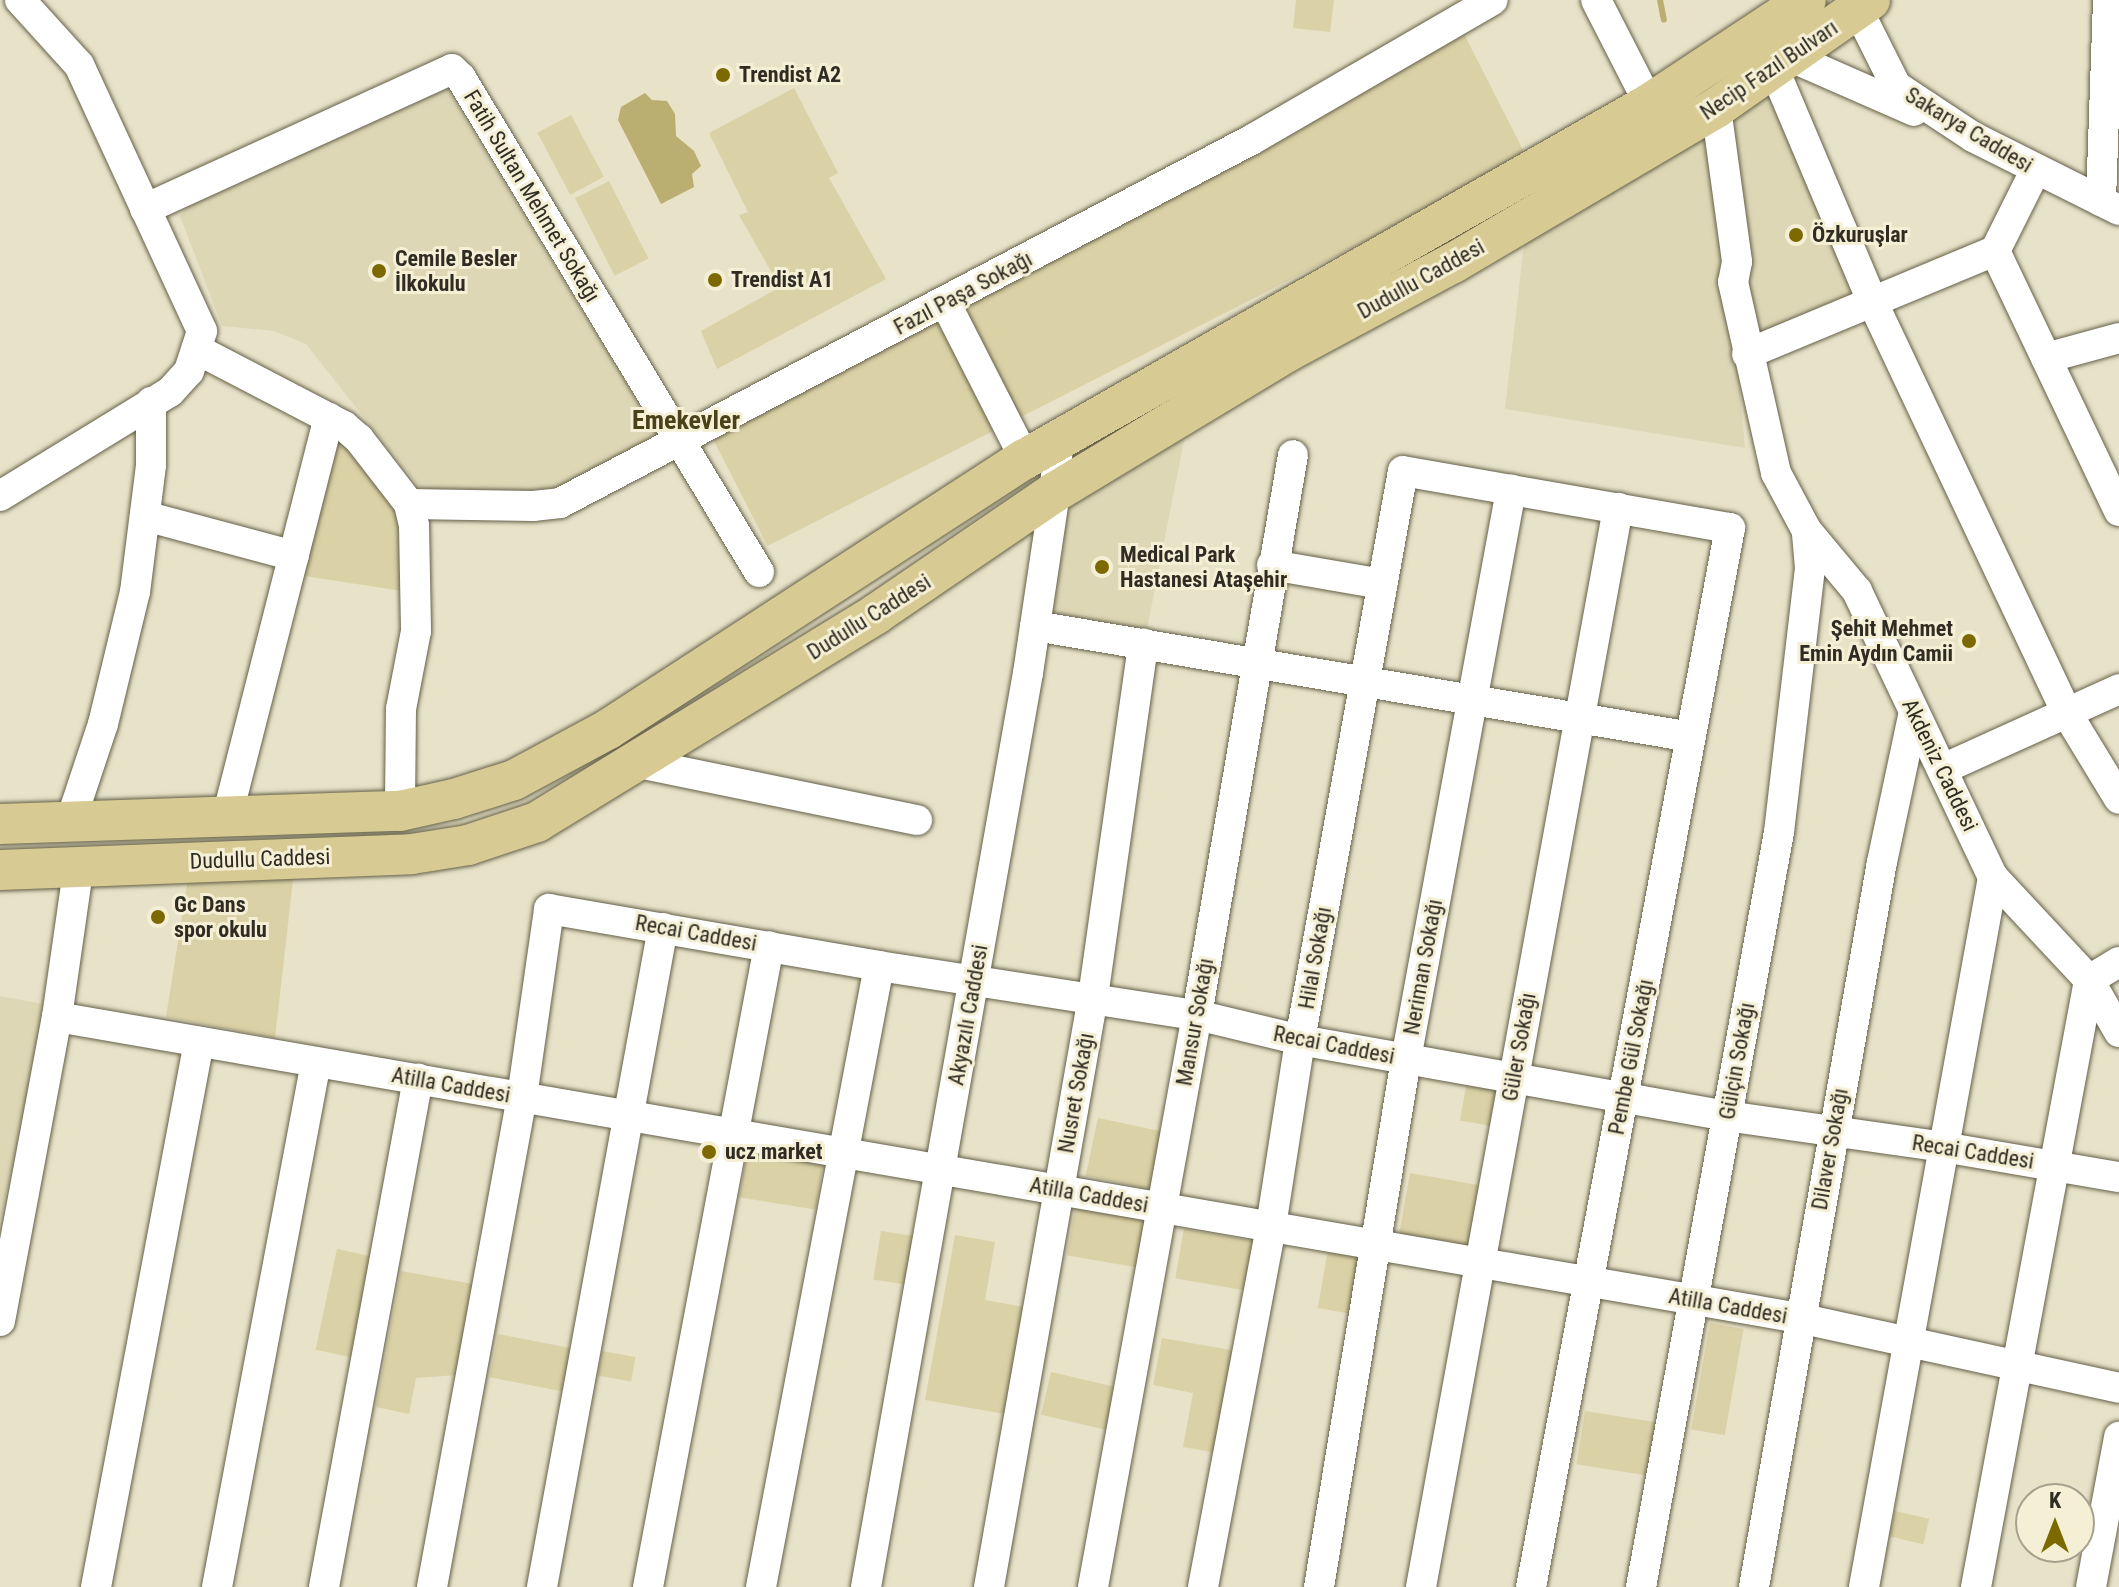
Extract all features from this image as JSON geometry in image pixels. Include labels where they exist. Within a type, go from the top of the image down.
[{"type":"main road","name":"Necip Fazıl Bulvarı","points":[[1658,120],[1806,0]]},
{"type":"main road","name":"Necip Fazıl Bulvarı","points":[[1658,120],[1716,108],[1864,5]]},
{"type":"main road","name":"Dudullu Caddesi","points":[[0,824],[400,811],[454,799],[514,780],[607,730],[1042,450],[1658,120]]},
{"type":"main road","name":"Dudullu Caddesi","points":[[0,870],[412,854],[468,845],[537,822],[876,614],[1055,492],[1287,352],[1453,263],[1658,120]]},
{"type":"street","points":[[0,496],[170,392],[189,371],[202,331],[79,65],[20,0]]},
{"type":"street","name":"Fazıl Paşa Sokağı","points":[[409,504],[533,506],[560,503],[1253,139],[1493,0]]},
{"type":"street","points":[[1596,0],[1658,120]]},
{"type":"street","points":[[2108,0],[2114,57],[2110,206]]},
{"type":"street","name":"Sakarya Caddesi","points":[[1864,5],[1896,86],[1973,137],[2035,171],[2110,206]]},
{"type":"street","points":[[1782,63],[1973,137]]},
{"type":"street","points":[[1782,63],[1873,303],[2068,715],[2119,799]]},
{"type":"street","name":"Fatih Sultan Mehmet Sokağı","points":[[145,209],[452,69],[461,78],[759,572]]},
{"type":"street","name":"Akdeniz Caddesi","points":[[1716,108],[1737,262],[1733,282],[1776,473],[1807,531],[1857,591],[1993,877],[2089,980],[2119,1032]]},
{"type":"street","points":[[1747,354],[1995,251],[2035,171]]},
{"type":"street","points":[[1995,251],[2119,511]]},
{"type":"street","points":[[945,302],[1042,450]]},
{"type":"street","points":[[2046,358],[2119,338]]},
{"type":"street","points":[[198,350],[329,418],[359,439],[409,504],[414,525],[416,631],[401,709],[400,811]]},
{"type":"street","points":[[71,820],[103,724],[135,592],[151,465],[151,402]]},
{"type":"street","points":[[227,817],[329,418]]},
{"type":"street","name":"Akyazılı Caddesi","points":[[866,1587],[1035,626],[1055,492],[1042,450]]},
{"type":"street","name":"Mansur Sokağı","points":[[1093,1587],[1197,1015],[1293,455]]},
{"type":"street","name":"Hilal Sokağı","points":[[1203,1587],[1271,1226],[1300,1040],[1403,471],[1511,490]]},
{"type":"street","points":[[1511,490],[1618,508]]},
{"type":"street","name":"Neriman Sokağı","points":[[1319,1587],[1406,1059],[1511,490]]},
{"type":"street","name":"Pembe Gül Sokağı","points":[[1531,1587],[1730,528],[1618,508]]},
{"type":"street","name":"Güler Sokağı","points":[[1421,1587],[1618,508]]},
{"type":"street","points":[[145,516],[294,556]]},
{"type":"street","name":"Gülçin Sokağı","points":[[1641,1587],[1779,832],[1810,568],[1807,531]]},
{"type":"street","points":[[1272,565],[1382,584]]},
{"type":"street","points":[[1035,626],[1691,737]]},
{"type":"street","name":"Nusret Sokağı","points":[[989,1587],[1093,997],[1143,644]]},
{"type":"street","points":[[1943,769],[2068,715],[2119,689]]},
{"type":"street","name":"Dilaver Sokağı","points":[[1754,1587],[1799,1318],[1882,862],[1914,712]]},
{"type":"street","points":[[634,762],[917,820]]},
{"type":"street","points":[[0,1321],[57,1017],[79,865]]},
{"type":"street","points":[[1864,1587],[1993,877]]},
{"type":"street","name":"Recai Caddesi","points":[[522,1097],[549,909],[879,966],[975,978],[1197,1015],[1300,1040],[1726,1116],[1943,1147],[2119,1177]]},
{"type":"street","points":[[542,1587],[663,928]]},
{"type":"street","points":[[648,1587],[769,946]]},
{"type":"street","points":[[1976,1587],[2089,980],[2119,962]]},
{"type":"street","points":[[761,1587],[879,966]]},
{"type":"street","name":"Atilla Caddesi","points":[[57,1017],[1799,1318],[2119,1388]]},
{"type":"street","points":[[96,1587],[199,1042]]},
{"type":"street","points":[[217,1587],[316,1062]]},
{"type":"street","points":[[324,1587],[418,1079]]},
{"type":"street","points":[[432,1587],[522,1097]]},
{"type":"street","points":[[2091,1587],[2119,1437]]},
{"type":"shaded area","points":[[1296,0],[1334,0],[1330,32],[1293,28]]},
{"type":"shaded area","points":[[1464,34],[1528,159],[768,546],[704,421]]},
{"type":"shaded area","name":"Cemile Besler İlkokulu","points":[[444,85],[662,442],[554,492],[439,491],[419,487],[306,344],[274,331],[222,326],[180,216],[192,201]]},
{"type":"shaded area","points":[[1773,85],[1870,316],[1762,364],[1724,121]]},
{"type":"shaded area","points":[[794,88],[838,173],[829,178],[886,279],[717,369],[701,331],[780,287],[739,215],[748,212],[709,133]]},
{"type":"shaded area","points":[[645,93],[652,100],[667,101],[675,114],[676,136],[694,151],[701,166],[692,174],[694,187],[661,204],[618,120],[621,107]]},
{"type":"shaded area","points":[[571,115],[604,177],[570,195],[537,133]]},
{"type":"shaded area","points":[[1705,126],[1736,347],[1745,448],[1505,409],[1525,236]]},
{"type":"shaded area","points":[[609,181],[648,259],[615,276],[575,198]]},
{"type":"shaded area","points":[[331,431],[363,453],[406,526],[409,592],[298,575]]},
{"type":"shaded area","points":[[1185,435],[1145,639],[1048,620],[1062,511]]},
{"type":"shaded area","points":[[294,871],[275,1038],[166,1017],[189,873]]},
{"type":"shaded area","points":[[0,996],[49,1005],[0,1221]]},
{"type":"shaded area","points":[[1467,1081],[1511,1089],[1504,1128],[1460,1120]]},
{"type":"shaded area","points":[[1098,1118],[1171,1134],[1159,1191],[1086,1176]]},
{"type":"shaded area","points":[[748,1144],[824,1156],[816,1209],[740,1197]]},
{"type":"shaded area","points":[[1410,1173],[1494,1188],[1483,1250],[1399,1235]]},
{"type":"shaded area","points":[[1076,1203],[1155,1217],[1146,1269],[1067,1255]]},
{"type":"shaded area","points":[[1184,1229],[1260,1242],[1251,1292],[1175,1278]]},
{"type":"shaded area","points":[[881,1231],[920,1237],[912,1285],[873,1279]]},
{"type":"shaded area","points":[[955,1235],[995,1242],[985,1300],[1023,1307],[1005,1414],[925,1400]]},
{"type":"shaded area","points":[[337,1249],[378,1258],[357,1358],[316,1350]]},
{"type":"shaded area","points":[[1328,1250],[1373,1258],[1363,1316],[1318,1308]]},
{"type":"shaded area","points":[[401,1271],[473,1284],[456,1375],[416,1378],[409,1414],[376,1407]]},
{"type":"shaded area","points":[[1710,1323],[1743,1329],[1725,1435],[1691,1429]]},
{"type":"shaded area","points":[[498,1334],[577,1349],[568,1392],[490,1377]]},
{"type":"shaded area","points":[[1162,1338],[1242,1352],[1223,1454],[1183,1447],[1193,1393],[1153,1385]]},
{"type":"shaded area","points":[[602,1351],[635,1357],[631,1382],[598,1376]]},
{"type":"shaded area","points":[[1051,1372],[1123,1389],[1113,1432],[1041,1415]]},
{"type":"shaded area","points":[[1585,1411],[1670,1424],[1661,1478],[1577,1464]]},
{"type":"shaded area","points":[[1895,1511],[1929,1519],[1923,1544],[1889,1536]]},
{"type":"waterway","points":[[1660,0],[1664,20]]},
{"type":"place","name":"Trendist A2","points":[[723,75]]},
{"type":"place","name":"Özkuruşlar","points":[[1796,235]]},
{"type":"place","name":"Cemile Besler İlkokulu","points":[[379,271]]},
{"type":"place","name":"Trendist A1","points":[[715,280]]},
{"type":"place","name":"Medical Park Hastanesi Ataşehir","points":[[1102,567]]},
{"type":"place","name":"Şehit Mehmet Emin Aydın Camii","points":[[1969,641]]},
{"type":"place","name":"Gc Dans spor okulu","points":[[158,917]]},
{"type":"place","name":"ucz market","points":[[709,1152]]},
{"type":"district","name":"Emekevler","points":[[686,421]]}]
